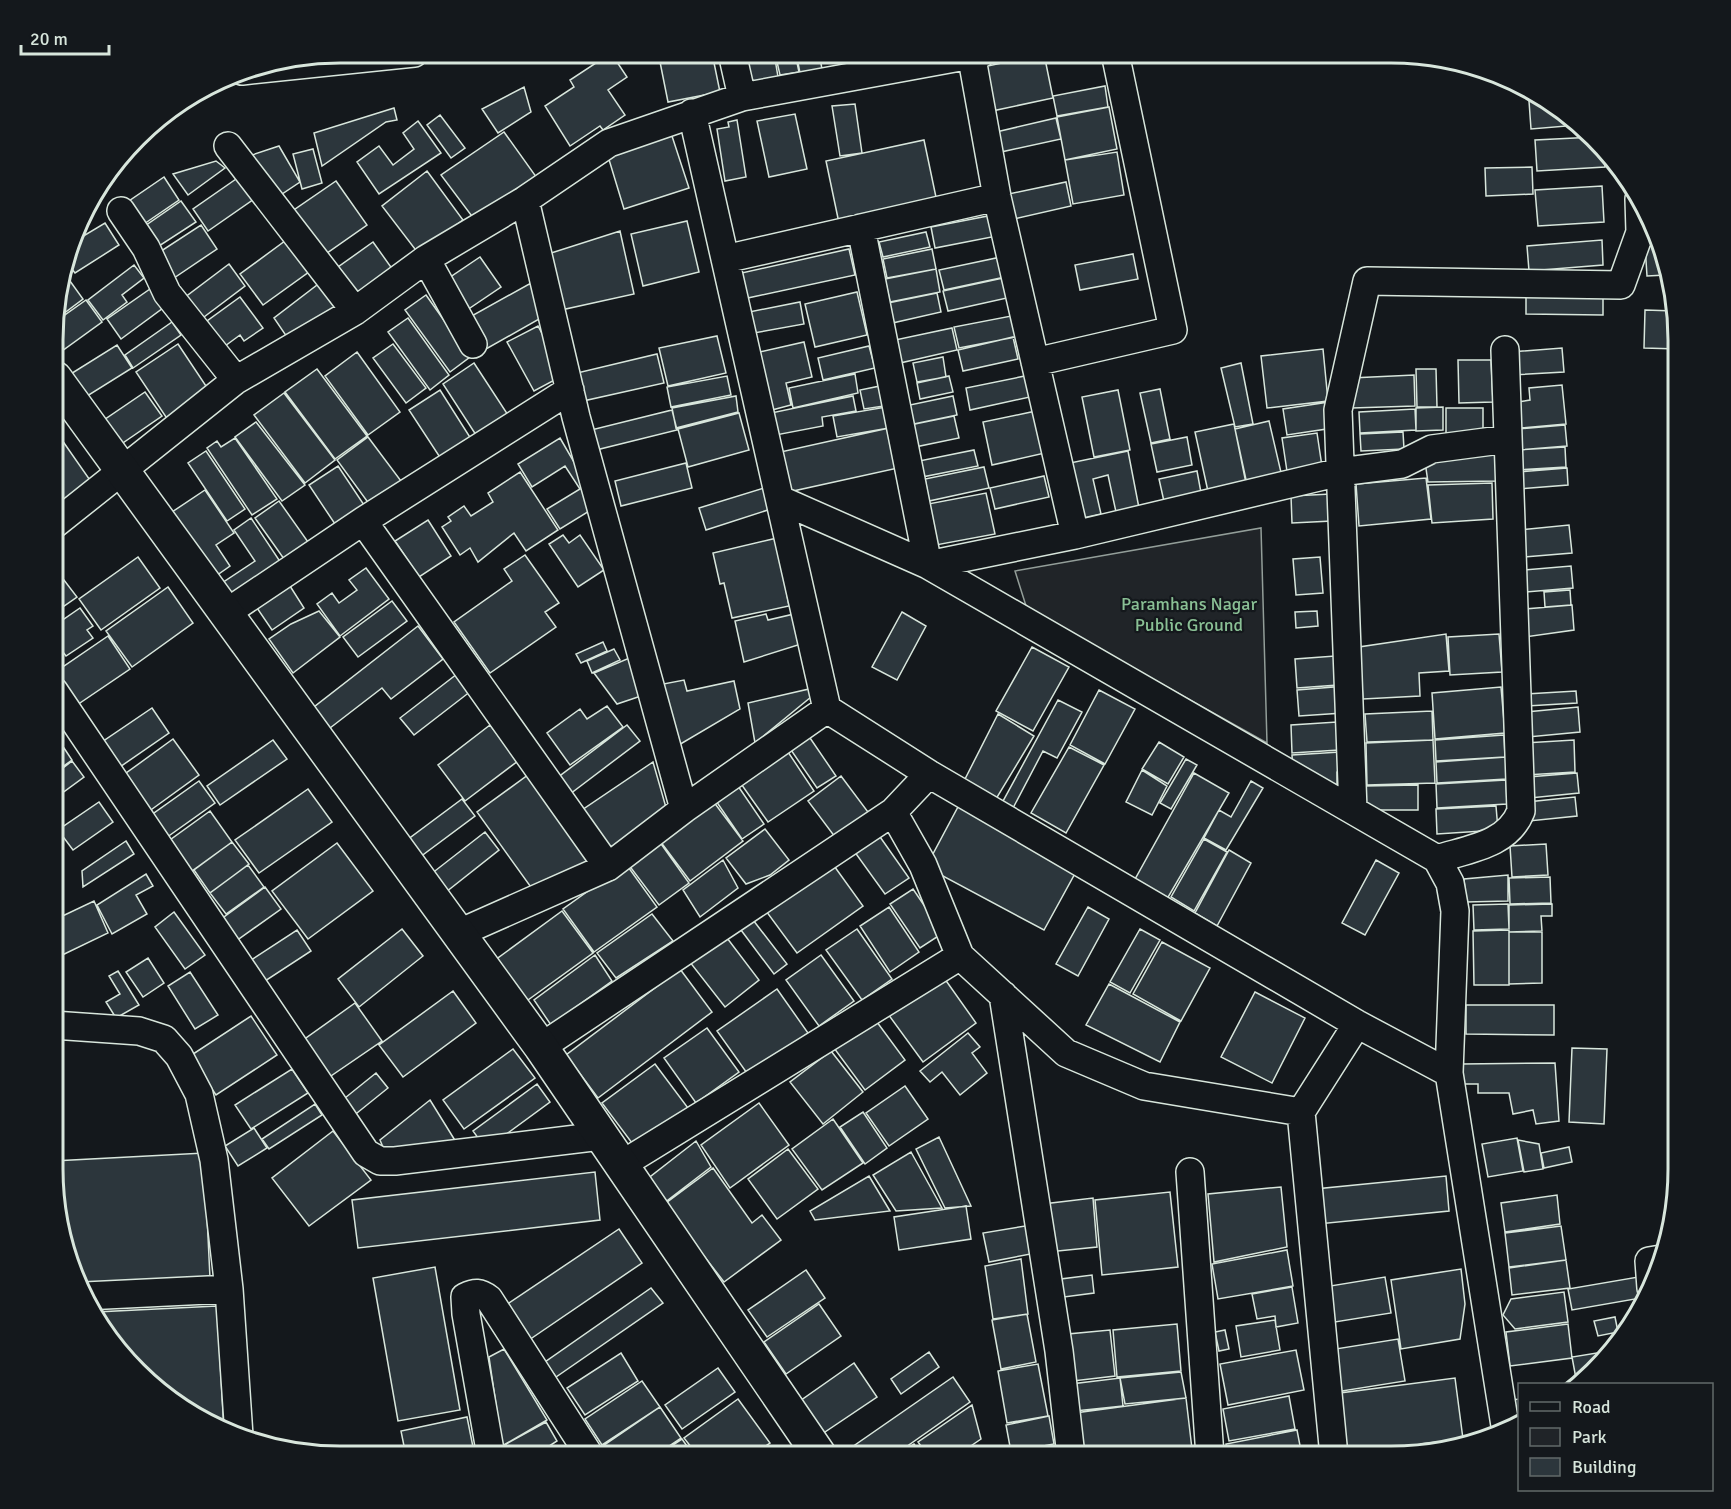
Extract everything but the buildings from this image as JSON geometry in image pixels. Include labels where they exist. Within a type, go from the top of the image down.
[{"type":"street","points":[[734,63],[742,96]]},
{"type":"street","points":[[63,518],[236,380],[355,310],[426,259],[525,200],[609,144],[742,96],[924,63]]},
{"type":"street","points":[[975,63],[997,197],[1076,535]]},
{"type":"street","points":[[1035,362],[1173,330],[1117,63]]},
{"type":"street","points":[[692,113],[827,709],[929,774],[1358,1024],[1449,1073]]},
{"type":"street","points":[[228,146],[355,310]]},
{"type":"street","points":[[725,260],[997,197]]},
{"type":"street","points":[[525,200],[570,390],[684,808]]},
{"type":"street","points":[[121,211],[146,248],[167,293],[236,380]]},
{"type":"street","points":[[861,228],[928,565]]},
{"type":"street","points":[[1353,810],[1338,410],[1367,281],[1621,285],[1647,233]]},
{"type":"street","points":[[426,259],[473,344]]},
{"type":"street","points":[[1437,859],[1502,837],[1516,825],[1521,812],[1505,350]]},
{"type":"street","points":[[63,389],[540,1047],[813,1446]]},
{"type":"street","points":[[226,613],[363,521],[570,390]]},
{"type":"street","points":[[928,565],[1076,535],[1340,472],[1402,464],[1432,449],[1508,439]]},
{"type":"street","points":[[780,500],[928,565],[1437,859],[1450,883],[1455,911],[1449,1073],[1504,1422]]},
{"type":"street","points":[[363,521],[608,867]]},
{"type":"street","points":[[63,704],[366,1153],[380,1161],[395,1161],[601,1136]]},
{"type":"street","points":[[457,934],[608,867],[684,808],[827,709]]},
{"type":"street","points":[[540,1047],[893,812],[929,774]]},
{"type":"street","points":[[893,812],[923,865],[960,956],[1066,1053],[1144,1086],[1301,1112]]},
{"type":"street","points":[[621,1165],[960,956]]},
{"type":"street","points":[[1003,995],[1056,1329],[1070,1446]]},
{"type":"street","points":[[1333,1446],[1301,1112],[1358,1024]]},
{"type":"street","points":[[63,1026],[139,1031],[164,1039],[179,1056],[199,1094],[209,1131],[229,1289],[238,1427]]},
{"type":"street","points":[[1190,1172],[1209,1446]]},
{"type":"street","points":[[94,1296],[229,1289]]},
{"type":"street","points":[[489,1446],[466,1314],[465,1297],[473,1293],[481,1293],[489,1299],[584,1446]]},
{"type":"green space","name":"Paramhans Nagar Public Ground","points":[[1261,528],[1267,743],[1027,609],[1015,571]]}]
